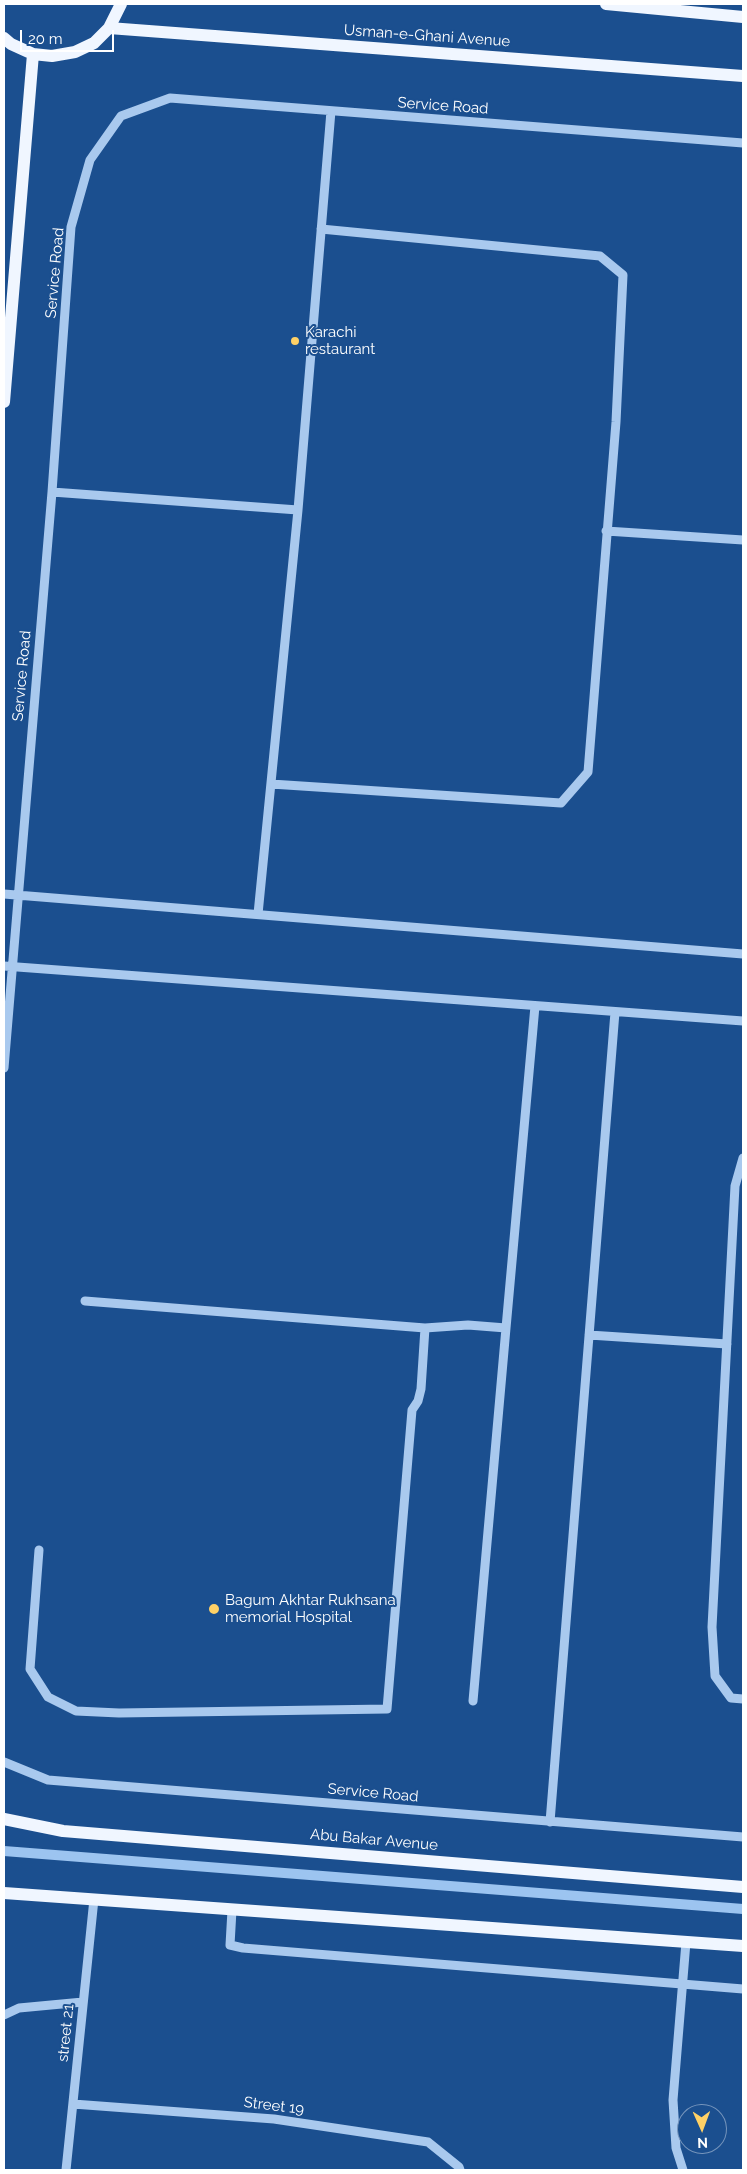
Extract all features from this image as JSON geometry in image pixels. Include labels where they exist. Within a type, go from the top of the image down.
[{"type":"main road","points":[[4,38],[33,54],[52,56],[76,52],[94,43],[109,28],[121,4]]},
{"type":"main road","points":[[606,4],[743,17]]},
{"type":"main road","name":"Usman-e-Ghani Avenue","points":[[109,28],[743,76]]},
{"type":"main road","points":[[4,402],[33,54]]},
{"type":"main road","name":"Abu Bakar Avenue","points":[[4,1819],[62,1831],[743,1887]]},
{"type":"main road","points":[[4,1893],[743,1946]]},
{"type":"street","name":"Service Road","points":[[4,1068],[8,966],[18,895],[52,492],[71,227],[90,160],[121,116],[170,98],[743,143]]},
{"type":"street","points":[[258,914],[298,510],[331,111]]},
{"type":"street","points":[[271,784],[561,803],[588,772],[616,422],[623,275],[600,256],[321,228]]},
{"type":"street","points":[[52,492],[298,510]]},
{"type":"street","points":[[606,531],[743,540]]},
{"type":"street","points":[[4,894],[743,954]]},
{"type":"street","points":[[8,966],[743,1021]]},
{"type":"street","points":[[473,1701],[535,1006]]},
{"type":"street","points":[[550,1822],[615,1012]]},
{"type":"street","points":[[743,1158],[735,1186],[712,1627],[715,1676],[732,1698],[743,1699]]},
{"type":"street","points":[[85,1302],[425,1328],[468,1325],[506,1328]]},
{"type":"street","points":[[39,1550],[30,1669],[48,1697],[76,1710],[120,1713],[387,1709],[412,1410],[418,1401],[421,1389],[425,1328]]},
{"type":"street","points":[[589,1335],[727,1344]]},
{"type":"street","name":"Service Road","points":[[4,1762],[48,1780],[743,1838]]},
{"type":"street","name":"street 21","points":[[66,2170],[94,1899]]},
{"type":"street","points":[[232,1910],[230,1945],[243,1948],[743,1989]]},
{"type":"street","points":[[683,2170],[676,2148],[673,2100],[686,1942]]},
{"type":"street","points":[[4,2015],[19,2008],[83,2002]]},
{"type":"street","name":"Street 19","points":[[73,2104],[274,2118],[428,2142],[459,2167],[460,2170]]},
{"type":"waterway","points":[[4,1851],[743,1909]]},
{"type":"place","name":"Karachi restaurant","points":[[295,341]]},
{"type":"place","name":"Bagum Akhtar Rukhsana memorial Hospital","points":[[214,1609]]}]
